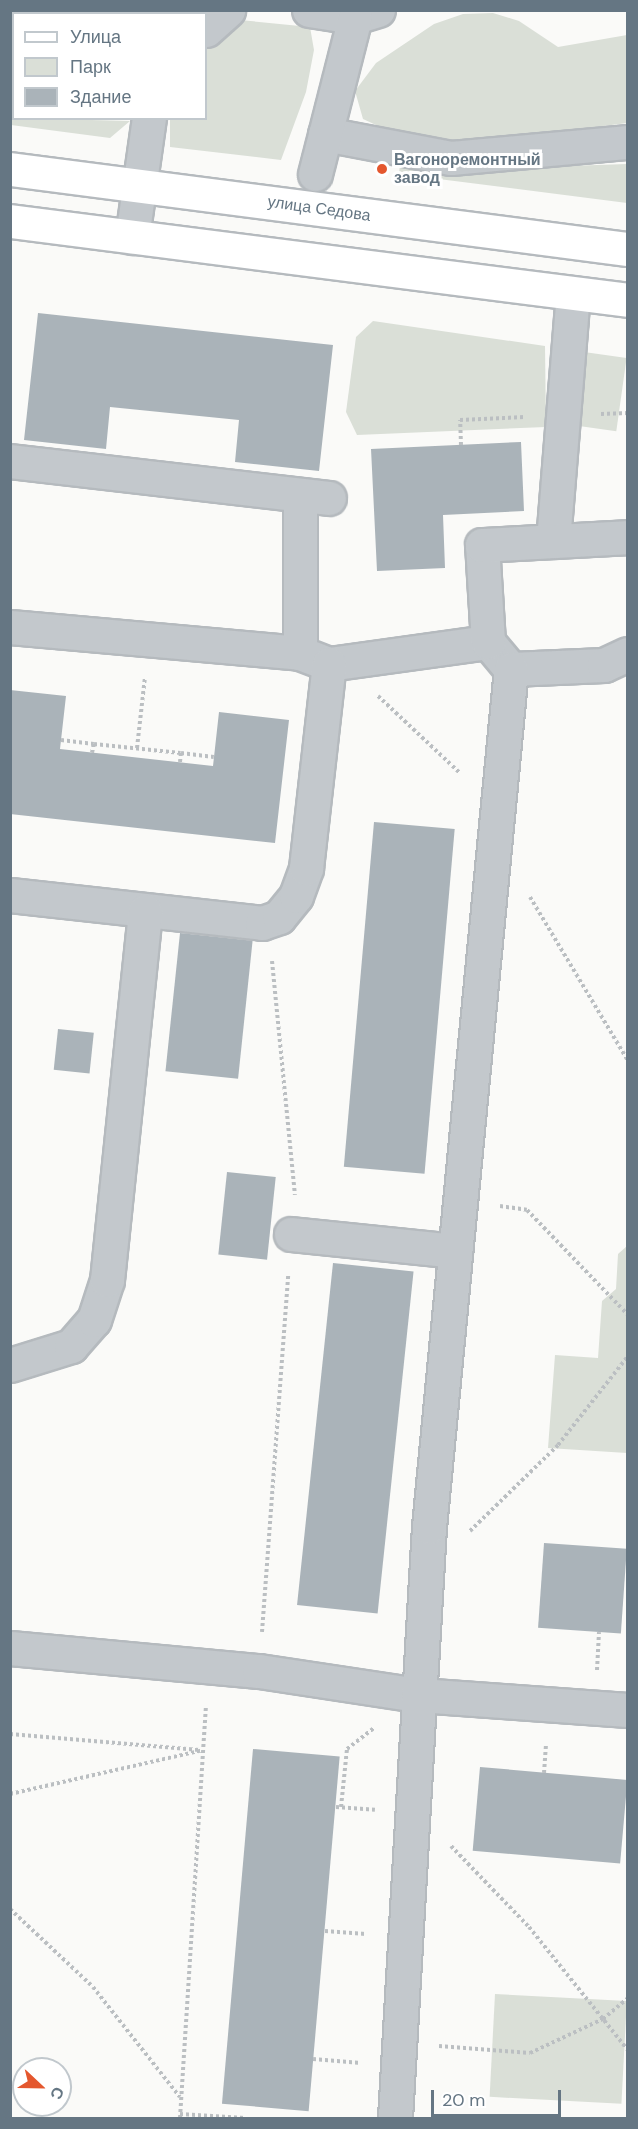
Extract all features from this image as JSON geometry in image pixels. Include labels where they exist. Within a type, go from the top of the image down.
[{"type":"main road","name":"улица Седова","points":[[10,169],[627,249]]},
{"type":"main road","points":[[10,221],[627,300]]},
{"type":"lane","points":[[207,29],[228,10]]},
{"type":"lane","points":[[309,10],[367,14],[325,134],[315,174]]},
{"type":"lane","points":[[132,237],[148,120]]},
{"type":"lane","points":[[325,134],[451,158],[627,141]]},
{"type":"lane","points":[[553,541],[573,294]]},
{"type":"lane","points":[[10,461],[315,496],[314,658],[306,868],[291,903],[279,917],[262,923],[10,895]]},
{"type":"lane","points":[[395,2118],[427,1556],[459,1202],[512,669],[488,642],[482,544],[627,537]]},
{"type":"lane","points":[[10,627],[149,639],[314,658],[488,642]]},
{"type":"lane","points":[[512,669],[604,665],[627,654]]},
{"type":"lane","points":[[10,1365],[72,1346],[94,1320],[107,1280],[145,911]]},
{"type":"lane","points":[[291,1234],[455,1251]]},
{"type":"lane","points":[[10,1648],[259,1671],[418,1695],[627,1710]]},
{"type":"path","points":[[460,420],[461,445]]},
{"type":"path","points":[[138,748],[149,639]]},
{"type":"path","points":[[314,658],[361,681],[464,776]]},
{"type":"path","points":[[61,740],[214,757]]},
{"type":"path","points":[[92,753],[94,744]]},
{"type":"path","points":[[180,762],[181,753]]},
{"type":"path","points":[[526,889],[627,1061]]},
{"type":"path","points":[[259,1671],[296,1179],[269,938],[262,923]]},
{"type":"path","points":[[459,1202],[527,1210],[627,1315]]},
{"type":"path","points":[[427,1556],[459,1542],[558,1445],[627,1356]]},
{"type":"path","points":[[208,1666],[180,2116],[245,2118]]},
{"type":"path","points":[[341,1807],[347,1749],[418,1695]]},
{"type":"path","points":[[10,1734],[203,1750]]},
{"type":"path","points":[[10,1794],[203,1750]]},
{"type":"path","points":[[412,1814],[447,1841],[529,1927],[627,2050]]},
{"type":"path","points":[[10,1909],[93,1987],[181,2098]]},
{"type":"path","points":[[399,2043],[530,2053],[603,2019],[627,1998]]},
{"type":"green space","points":[[493,13],[519,21],[558,47],[627,35],[627,123],[454,145],[400,136],[363,119],[355,91],[376,63],[434,24],[463,14]]},
{"type":"green space","points":[[240,20],[310,27],[314,50],[306,92],[281,160],[170,147],[170,120],[207,120],[207,42]]},
{"type":"green space","points":[[10,82],[12,120],[130,121],[110,138],[11,125]]},
{"type":"green space","points":[[400,164],[452,170],[627,164],[627,203],[399,174]]},
{"type":"green space","points":[[373,321],[545,346],[546,427],[357,435],[346,412],[356,337]]},
{"type":"green space","points":[[584,352],[627,358],[616,431],[574,425]]},
{"type":"green space","points":[[627,1246],[627,1453],[548,1448],[555,1355],[598,1358],[602,1301],[616,1289],[618,1254]]},
{"type":"green space","points":[[495,1994],[627,2001],[621,2104],[490,2097]]},
{"type":"building","points":[[38,313],[333,345],[319,471],[235,462],[239,420],[110,407],[106,449],[24,440]]},
{"type":"building","points":[[521,442],[524,511],[443,515],[445,568],[377,571],[371,449]]},
{"type":"building","points":[[10,690],[66,696],[60,749],[213,766],[219,712],[289,720],[275,843],[10,814]]},
{"type":"building","points":[[374,822],[455,829],[425,1174],[344,1167]]},
{"type":"building","points":[[180,933],[253,941],[238,1079],[165,1071]]},
{"type":"building","points":[[58,1029],[94,1033],[90,1074],[54,1070]]},
{"type":"building","points":[[227,1172],[276,1177],[267,1260],[218,1255]]},
{"type":"building","points":[[333,1263],[414,1271],[378,1614],[297,1605]]},
{"type":"building","points":[[544,1543],[627,1549],[621,1634],[538,1628]]},
{"type":"building","points":[[253,1749],[340,1757],[309,2111],[222,2104]]},
{"type":"building","points":[[480,1767],[627,1780],[620,1864],[473,1851]]},
{"type":"place","name":"Вагоноремонтный завод","points":[[382,169]]}]
